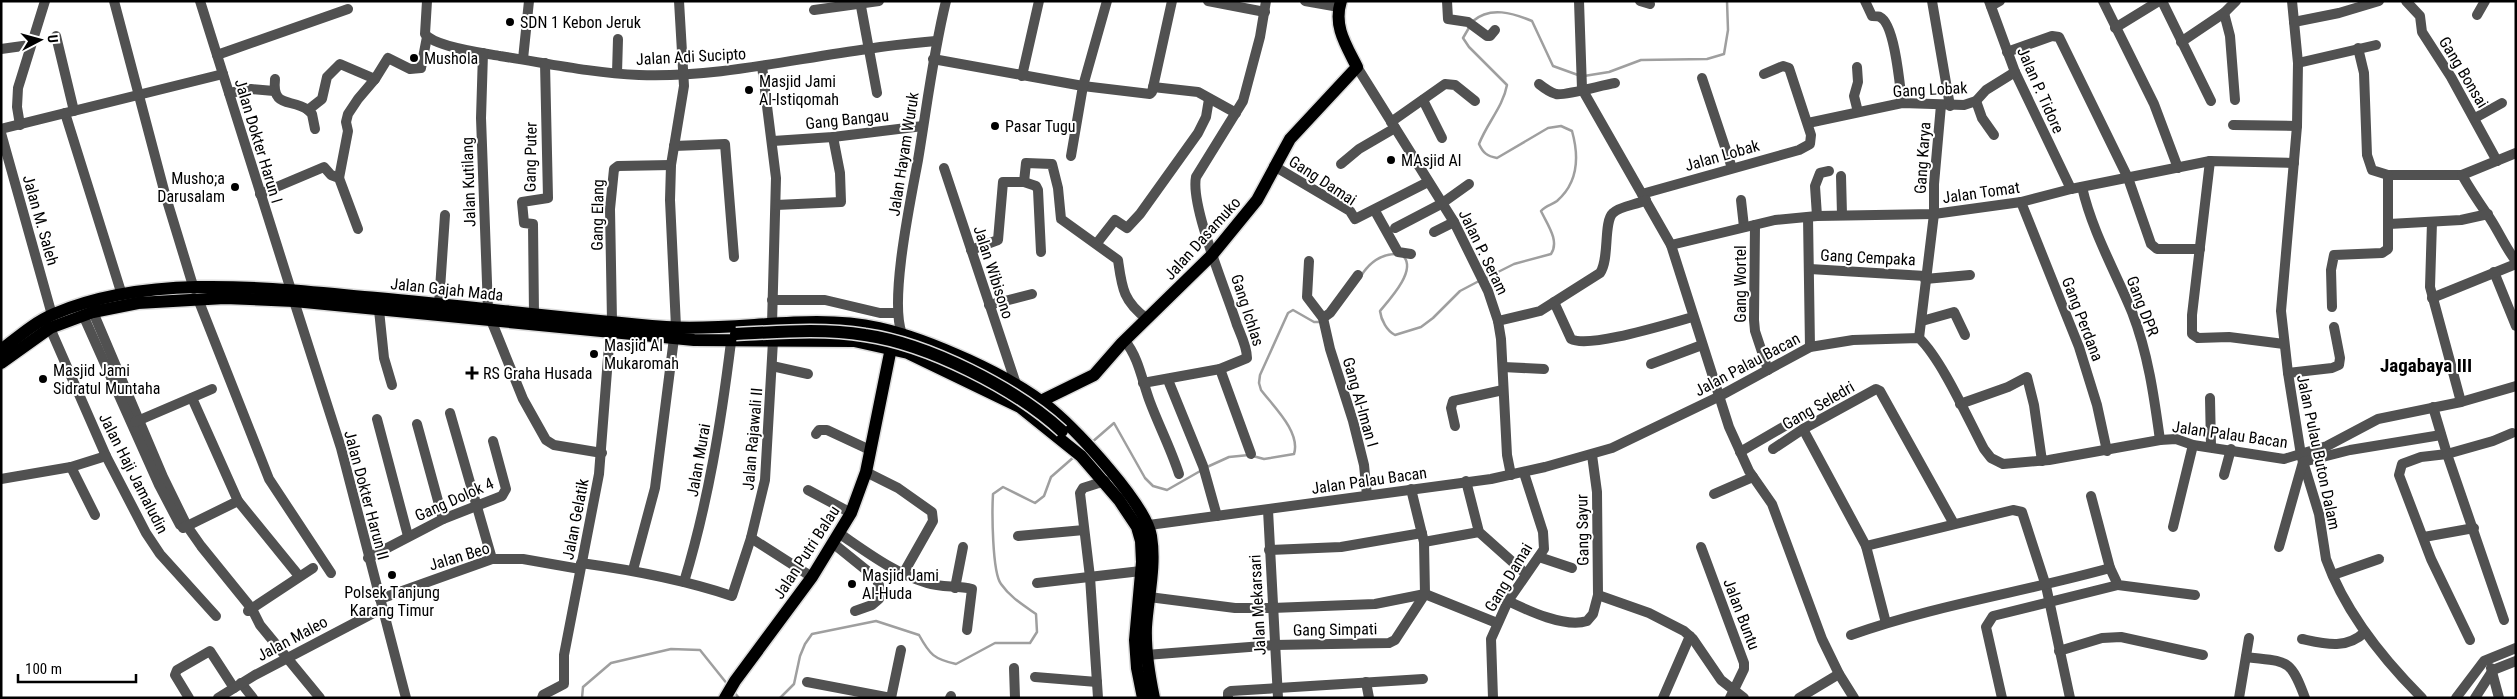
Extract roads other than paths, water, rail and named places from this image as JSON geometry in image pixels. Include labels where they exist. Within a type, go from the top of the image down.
[{"type":"main road","points":[[1340,4],[1340,31],[1358,67]]},
{"type":"main road","name":"Jalan Dasamuko","points":[[1041,401],[1084,382],[1104,365],[1124,341],[1212,255],[1257,200],[1290,139],[1358,67]]},
{"type":"main road","name":"Jalan Gajah Mada","points":[[1,350],[52,315],[97,300],[122,295],[196,294],[292,296],[611,326],[675,333],[713,341],[732,336],[773,341],[864,342],[919,357],[949,371],[1020,407],[1074,442]]},
{"type":"main road","name":"Jalan Gajah Mada","points":[[1,363],[50,328],[88,313],[166,295]]},
{"type":"main road","name":"Jalan Gajah Mada","points":[[292,296],[379,310],[399,306],[439,304],[489,315],[534,314],[611,326]]},
{"type":"main road","points":[[841,341],[848,337],[850,333],[848,327],[842,324]]},
{"type":"main road","name":"Jalan Gajah Mada","points":[[675,333],[714,326],[842,324],[871,326],[902,334],[954,355],[1016,384],[1041,401],[1074,442]]},
{"type":"main road","points":[[714,326],[732,336],[848,333],[899,342],[926,351],[1013,393],[1039,410],[1118,481],[1149,525],[1152,557],[1146,655],[1154,698]]},
{"type":"main road","points":[[864,342],[858,338],[857,332],[860,328],[871,326]]},
{"type":"main road","name":"Jalan Putri Balau","points":[[725,698],[734,681],[812,578],[851,513],[866,472],[891,348]]},
{"type":"main road","points":[[949,371],[960,367],[960,361],[954,355]]},
{"type":"main road","points":[[965,379],[960,374],[961,367],[966,363],[973,364]]},
{"type":"main road","points":[[1074,442],[1105,481],[1137,527],[1142,548],[1135,640],[1137,668],[1143,698]]},
{"type":"street","points":[[20,125],[16,97],[30,45],[45,1]]},
{"type":"street","points":[[114,1],[138,96],[196,294],[269,478],[330,573]]},
{"type":"street","name":"Jalan Dokter Harun I","points":[[200,1],[292,296]]},
{"type":"street","points":[[358,229],[340,178],[348,131],[346,122],[348,114],[375,79],[388,58],[410,69],[421,68],[427,37],[424,24],[427,1]]},
{"type":"street","points":[[523,59],[529,1]]},
{"type":"street","points":[[633,570],[655,488],[675,333],[670,200],[674,146],[682,111],[684,74],[679,1]]},
{"type":"street","points":[[814,10],[860,2],[879,1]]},
{"type":"street","name":"Jalan Hayam Wuruk","points":[[902,334],[898,313],[904,242],[936,41],[946,1]]},
{"type":"street","points":[[1022,76],[1039,1]]},
{"type":"street","points":[[1071,156],[1083,86],[1107,1]]},
{"type":"street","points":[[933,59],[1083,86],[1148,94],[1152,92],[1172,1]]},
{"type":"street","points":[[1208,1],[1266,7],[1243,101],[1196,177],[1198,205],[1212,255]]},
{"type":"street","points":[[1305,1],[1340,4]]},
{"type":"street","points":[[1447,1],[1448,19],[1468,22],[1484,35],[1490,36],[1495,30]]},
{"type":"street","points":[[1579,1],[1582,89],[1671,245],[1718,397],[1740,452],[1752,477],[1775,511],[1822,640],[1839,674],[1854,698]]},
{"type":"street","points":[[1865,1],[1872,16],[1880,17],[1885,22],[1898,65],[1902,103]]},
{"type":"street","name":"Gang Karya","points":[[1932,1],[1946,106],[1934,184],[1934,214]]},
{"type":"street","points":[[2103,1],[2154,104],[2178,168]]},
{"type":"street","points":[[2115,28],[2160,1],[2212,101]]},
{"type":"street","points":[[2181,42],[2224,13],[2236,1]]},
{"type":"street","name":"Jalan Pulau Buton Dalam","points":[[2292,1],[2298,63],[2297,126],[2281,311],[2288,373],[2302,458],[2318,514],[2326,559],[2332,576],[2365,632],[2400,676],[2422,698]]},
{"type":"street","points":[[2294,22],[2339,13],[2379,1]]},
{"type":"street","name":"Gang Bonsai","points":[[2406,1],[2420,16],[2422,32],[2475,118],[2498,161]]},
{"type":"street","points":[[2477,15],[2485,1]]},
{"type":"street","points":[[860,2],[877,93]]},
{"type":"street","name":"Jalan P. Tidore","points":[[1994,3],[2007,52],[2015,72],[2076,188]]},
{"type":"street","points":[[217,55],[348,9]]},
{"type":"street","points":[[2224,13],[2230,36],[2235,100]]},
{"type":"street","points":[[56,36],[70,112],[122,295]]},
{"type":"street","points":[[2007,52],[2052,36],[2059,37],[2128,178],[2152,244],[2157,249],[2200,249]]},
{"type":"street","name":"Jalan Adi Sucipto","points":[[427,37],[483,53],[617,73],[684,74],[762,66],[868,49],[936,41]]},
{"type":"street","points":[[617,73],[618,40]]},
{"type":"street","points":[[1,49],[30,45]]},
{"type":"street","points":[[2298,63],[2376,45]]},
{"type":"street","points":[[2358,48],[2364,74],[2368,160],[2372,170],[2388,175],[2462,175],[2516,153]]},
{"type":"street","name":"Jalan Kutilang","points":[[483,53],[482,118],[489,315],[519,391],[546,440],[554,445],[602,453]]},
{"type":"street","name":"Gang Puter","points":[[534,314],[533,224],[524,223],[522,202],[548,198],[545,62]]},
{"type":"street","points":[[308,110],[322,99],[327,77],[340,64],[375,79]]},
{"type":"street","points":[[762,66],[773,141],[776,205],[772,324]]},
{"type":"street","points":[[1764,74],[1783,66],[1789,68],[1808,123]]},
{"type":"street","name":"Jalan P. Seram","points":[[1358,67],[1441,204],[1454,222],[1488,291],[1498,321],[1503,366],[1507,455],[1511,475]]},
{"type":"street","points":[[1857,67],[1858,82],[1854,96],[1858,112]]},
{"type":"street","name":"Gang Lobak","points":[[1808,123],[1902,103],[1946,106],[1976,101],[1986,90],[2015,72]]},
{"type":"street","points":[[1,131],[223,74]]},
{"type":"street","points":[[1702,78],[1732,168]]},
{"type":"street","points":[[275,79],[274,91],[280,100],[308,110],[312,114],[315,129]]},
{"type":"street","points":[[1341,164],[1423,100],[1450,83],[1474,101]]},
{"type":"street","points":[[1539,84],[1556,94],[1564,94],[1615,83]]},
{"type":"street","points":[[1153,87],[1193,91],[1236,113]]},
{"type":"street","points":[[229,93],[251,89],[274,91]]},
{"type":"street","points":[[1097,243],[1114,220],[1127,228],[1140,214],[1198,133],[1206,117],[1209,99]]},
{"type":"street","points":[[1423,100],[1442,138]]},
{"type":"street","points":[[1976,101],[1982,118],[1994,135]]},
{"type":"street","points":[[2475,118],[2502,102]]},
{"type":"street","name":"Jalan Lobak","points":[[1554,302],[1583,285],[1603,269],[1610,217],[1614,211],[1644,197],[1732,168],[1799,150],[1810,144],[1812,139],[1808,123]]},
{"type":"street","points":[[2233,124],[2297,126]]},
{"type":"street","name":"Gang Bangau","points":[[773,141],[834,137],[923,126]]},
{"type":"street","name":"Jalan M. Saleh","points":[[1,131],[52,315]]},
{"type":"street","points":[[776,205],[841,202],[840,173],[834,137]]},
{"type":"street","points":[[674,146],[724,144],[734,258]]},
{"type":"street","points":[[2210,161],[2191,329],[2194,336],[2198,338],[2229,336],[2284,344]]},
{"type":"street","name":"Jalan Tomat","points":[[1671,245],[1775,220],[1813,216],[1934,214],[2021,202],[2076,188],[2210,161],[2294,163]]},
{"type":"street","points":[[1024,182],[1026,163],[1052,164],[1058,188],[1062,219],[1118,260],[1121,282],[1127,301],[1147,319]]},
{"type":"street","name":"Gang Elang","points":[[611,326],[610,209],[614,169],[618,166],[672,165]]},
{"type":"street","name":"Gang Damai","points":[[1274,166],[1350,211],[1355,220],[1375,211]]},
{"type":"street","points":[[260,194],[322,168],[340,178]]},
{"type":"street","name":"Jalan Wibisono","points":[[944,168],[1016,384]]},
{"type":"street","points":[[1810,347],[1810,269],[1815,186],[1820,173],[1829,171]]},
{"type":"street","points":[[2332,308],[2331,291],[2334,256],[2337,254],[2385,252],[2389,244],[2388,175]]},
{"type":"street","points":[[2432,298],[2516,262],[2501,240],[2488,214],[2472,194],[2462,175]]},
{"type":"street","points":[[1841,176],[1842,216]]},
{"type":"street","points":[[971,250],[998,240],[1002,182],[1024,182],[1036,186],[1038,190],[1041,252]]},
{"type":"street","points":[[1411,254],[1398,252],[1375,211],[1428,182]]},
{"type":"street","points":[[1395,228],[1441,204],[1469,184]]},
{"type":"street","name":"Gang DPR","points":[[2076,188],[2087,209],[2132,314],[2150,370],[2160,440]]},
{"type":"street","name":"Gang Wortel","points":[[1740,200],[1749,226],[1754,326],[1768,370]]},
{"type":"street","name":"Gang Perdana","points":[[2021,202],[2080,347],[2097,405],[2107,451]]},
{"type":"street","name":"Gang Cempaka","points":[[1919,338],[1934,214]]},
{"type":"street","points":[[2389,224],[2461,220],[2488,214]]},
{"type":"street","points":[[439,304],[445,215]]},
{"type":"street","points":[[1434,232],[1454,222]]},
{"type":"street","points":[[2432,222],[2432,298],[2461,402]]},
{"type":"street","name":"Gang Ichlas","points":[[1143,383],[1168,380],[1220,369],[1245,361],[1247,355],[1212,255]]},
{"type":"street","points":[[1309,261],[1307,297],[1323,319],[1330,313],[1358,275]]},
{"type":"street","name":"Gang Cempaka","points":[[1810,269],[1925,277]]},
{"type":"street","points":[[2494,272],[2516,326]]},
{"type":"street","points":[[1925,277],[1970,275]]},
{"type":"street","points":[[989,305],[1032,294]]},
{"type":"street","name":"Jalan Dokter Harun II","points":[[292,296],[341,448],[368,558],[406,698]]},
{"type":"street","points":[[772,300],[825,300],[880,312],[898,313]]},
{"type":"street","points":[[1498,321],[1540,311],[1554,302],[1571,339],[1579,341],[1613,337],[1693,317]]},
{"type":"street","points":[[379,310],[384,358],[392,385]]},
{"type":"street","points":[[1922,321],[1954,312],[1965,335]]},
{"type":"street","points":[[88,313],[115,367],[159,485],[206,562],[251,611],[320,698]]},
{"type":"street","points":[[871,326],[888,323],[898,313]]},
{"type":"street","name":"Gang Al-Iman I","points":[[1323,319],[1354,421],[1364,465],[1367,495]]},
{"type":"street","name":"Jalan Gelatik","points":[[542,698],[543,695],[563,686],[564,655],[602,453],[611,326]]},
{"type":"street","points":[[2288,373],[2332,368],[2339,365],[2340,358],[2334,327]]},
{"type":"street","name":"Jalan Haji Jamaludin","points":[[50,328],[106,456],[146,533],[160,554],[216,616]]},
{"type":"street","name":"Jalan Murai","points":[[684,582],[701,524],[712,473],[732,336]]},
{"type":"street","name":"Jalan Palau Bacan","points":[[1149,525],[1524,473],[1592,455],[1718,397],[1810,347],[1853,340],[1919,338],[1927,347],[1984,449],[1992,458],[2003,464],[2042,461],[2107,451],[2160,440],[2176,439],[2193,445],[2231,449],[2284,459],[2302,458]]},
{"type":"street","name":"Jalan Rajawali II","points":[[732,596],[751,538],[765,480],[773,341]]},
{"type":"street","points":[[1124,341],[1131,348],[1179,474]]},
{"type":"street","points":[[1651,364],[1702,345]]},
{"type":"street","points":[[772,366],[808,374]]},
{"type":"street","points":[[1503,366],[1544,369]]},
{"type":"street","points":[[1220,369],[1251,454]]},
{"type":"street","points":[[1960,404],[2008,387],[2027,377],[2034,405],[2042,461]]},
{"type":"street","points":[[1168,380],[1203,466],[1217,516]]},
{"type":"street","points":[[2302,458],[2378,419],[2461,402],[2516,386]]},
{"type":"street","points":[[136,421],[212,388]]},
{"type":"street","name":"Gang Seledri","points":[[1773,449],[1803,429],[1874,389],[1878,390],[1954,524]]},
{"type":"street","points":[[1455,426],[1451,408],[1456,399],[1503,390]]},
{"type":"street","points":[[192,398],[238,501],[299,576]]},
{"type":"street","points":[[2210,398],[2211,446]]},
{"type":"street","points":[[2433,407],[2447,454],[2474,528],[2504,620]]},
{"type":"street","points":[[450,413],[492,559]]},
{"type":"street","name":"Gang Seledri","points":[[1740,452],[1802,416]]},
{"type":"street","points":[[377,419],[408,536]]},
{"type":"street","points":[[417,424],[443,519]]},
{"type":"street","points":[[1803,429],[1866,546],[1886,623]]},
{"type":"street","points":[[816,434],[819,430],[827,430],[870,450]]},
{"type":"street","points":[[2470,640],[2431,559],[2399,475],[2399,466],[2407,461],[2421,457],[2447,454],[2493,441],[2512,433]]},
{"type":"street","points":[[2302,458],[2441,435]]},
{"type":"street","name":"Gang Dolok 4","points":[[368,558],[443,519],[505,493],[493,441]]},
{"type":"street","points":[[2173,527],[2193,445]]},
{"type":"street","points":[[2224,476],[2231,449]]},
{"type":"street","name":"Gang Sayur","points":[[1508,601],[1535,613],[1572,622],[1588,621],[1596,606],[1598,595],[1597,492],[1592,455]]},
{"type":"street","points":[[1,479],[71,467],[106,456]]},
{"type":"street","points":[[2279,547],[2302,458]]},
{"type":"street","points":[[71,467],[95,515]]},
{"type":"street","points":[[866,472],[898,488],[932,512],[933,520],[903,574]]},
{"type":"street","name":"Gang Damai","points":[[1493,698],[1489,646],[1497,623],[1508,601],[1544,549],[1543,532],[1524,473]]},
{"type":"street","points":[[1714,494],[1752,477]]},
{"type":"street","points":[[1098,698],[1090,577],[1080,491],[1105,481]]},
{"type":"street","points":[[1466,481],[1479,532],[1526,574]]},
{"type":"street","points":[[1411,489],[1423,537],[1425,594]]},
{"type":"street","points":[[808,490],[851,513]]},
{"type":"street","points":[[2091,496],[2110,568],[2118,585]]},
{"type":"street","points":[[185,527],[238,501]]},
{"type":"street","name":"Jalan Mekarsari","points":[[1268,510],[1277,693]]},
{"type":"street","points":[[1866,546],[2013,510],[2020,512],[2024,516],[2046,586],[2058,651],[2070,698]]},
{"type":"street","points":[[2424,537],[2474,528]]},
{"type":"street","points":[[1018,536],[1084,530]]},
{"type":"street","points":[[1269,550],[1340,547],[1479,532]]},
{"type":"street","points":[[751,538],[812,578]]},
{"type":"street","points":[[837,539],[892,569],[927,584],[970,588],[973,591],[967,630]]},
{"type":"street","points":[[837,539],[876,578],[879,586],[879,599],[872,605],[855,612]]},
{"type":"street","points":[[955,588],[963,547]]},
{"type":"street","name":"Jalan Buntu","points":[[1701,547],[1744,663],[1744,669],[1732,694]]},
{"type":"street","points":[[1539,557],[1572,568]]},
{"type":"street","name":"Jalan Beo","points":[[381,603],[492,559],[523,559],[633,570],[732,596]]},
{"type":"street","points":[[2332,576],[2379,559]]},
{"type":"street","points":[[251,611],[313,568]]},
{"type":"street","points":[[1851,635],[1886,623],[2046,586],[2110,568]]},
{"type":"street","points":[[1037,583],[1141,571]]},
{"type":"street","points":[[2002,698],[1987,633],[1989,620],[1993,616],[2118,585],[2195,596]]},
{"type":"street","points":[[1149,598],[1235,608],[1272,608],[1375,604],[1425,594],[1497,623]]},
{"type":"street","name":"Gang Simpati","points":[[1146,655],[1274,645],[1389,643],[1395,640],[1425,594]]},
{"type":"street","points":[[1598,595],[1672,623],[1690,636],[1732,694],[1744,698]]},
{"type":"street","name":"Jalan Maleo","points":[[218,698],[381,603]]},
{"type":"street","points":[[2302,638],[2334,645],[2355,640],[2365,632]]},
{"type":"street","points":[[1663,698],[1690,636]]},
{"type":"street","points":[[2058,651],[2102,638],[2121,637],[2203,655]]},
{"type":"street","points":[[2240,698],[2249,638]]},
{"type":"street","points":[[2456,698],[2484,661],[2516,648]]},
{"type":"street","points":[[807,682],[891,698],[901,650]]},
{"type":"street","points":[[189,698],[175,675],[177,670],[210,651],[238,685],[253,698]]},
{"type":"street","points":[[2246,657],[2282,661],[2290,666],[2297,677],[2305,698]]},
{"type":"street","points":[[2484,661],[2493,670],[2499,698]]},
{"type":"street","points":[[2475,698],[2493,670],[2516,661]]},
{"type":"street","points":[[1014,668],[1015,698]]},
{"type":"street","points":[[1799,698],[1839,674]]},
{"type":"street","points":[[1035,677],[1097,682]]},
{"type":"street","points":[[1228,698],[1230,691],[1277,693],[1366,682],[1423,679]]},
{"type":"street","points":[[1366,682],[1369,698]]},
{"type":"waterway","points":[[1584,76],[1609,72],[1641,60],[1707,59],[1724,54],[1728,30],[1727,1]]},
{"type":"waterway","points":[[1473,21],[1480,16],[1494,12],[1502,12],[1532,21],[1553,66],[1578,75]]},
{"type":"waterway","points":[[1470,26],[1463,38],[1469,47],[1507,85],[1502,101],[1479,144],[1484,152],[1497,158],[1548,128],[1561,126],[1572,131],[1576,150],[1575,168],[1570,186],[1557,201],[1541,211],[1553,238],[1554,244],[1551,254],[1514,264],[1484,279]]},
{"type":"waterway","points":[[1361,276],[1376,260],[1391,254],[1397,254]]},
{"type":"waterway","points":[[1404,257],[1407,263],[1404,277],[1380,311],[1385,325],[1395,335],[1421,327],[1433,318],[1460,291],[1479,281]]},
{"type":"waterway","points":[[1207,467],[1229,457],[1249,455],[1264,459],[1294,454],[1295,446],[1290,428],[1279,411],[1261,390],[1259,383],[1260,375],[1288,313],[1293,310],[1314,322],[1321,322]]},
{"type":"waterway","points":[[1091,443],[1114,423],[1145,478],[1153,486],[1167,490],[1202,470]]},
{"type":"waterway","points":[[780,698],[794,684],[800,656],[812,634],[876,621],[919,635],[933,655],[956,664],[995,643],[1030,643],[1037,632],[1036,614],[1008,593],[998,577],[993,541],[993,494],[1003,487],[1035,503],[1044,496],[1051,477],[1075,456]]},
{"type":"waterway","points":[[582,698],[583,687],[611,663],[671,649],[700,650],[728,685]]},
{"type":"waterway","points":[[733,691],[739,698]]},
{"type":"place","name":"SDN 1 Kebon Jeruk","points":[[510,22]]},
{"type":"place","name":"Mushola","points":[[414,58]]},
{"type":"place","name":"Masjid Jami Al-Istiqomah","points":[[749,90]]},
{"type":"place","name":"Pasar Tugu","points":[[995,126]]},
{"type":"place","name":"MAsjid Al","points":[[1391,160]]},
{"type":"place","name":"Musho;a Darusalam","points":[[235,187]]},
{"type":"place","name":"Masjid Al Mukaromah","points":[[594,354]]},
{"type":"place","name":"RS Graha Husada","points":[[472,373]]},
{"type":"place","name":"Masjid Jami Sidratul Muntaha","points":[[43,379]]},
{"type":"place","name":"Polsek Tanjung Karang Timur","points":[[392,575]]},
{"type":"place","name":"Masjid Jami Al-Huda","points":[[852,584]]},
{"type":"district","name":"Jagabaya III","points":[[2426,365]]}]
